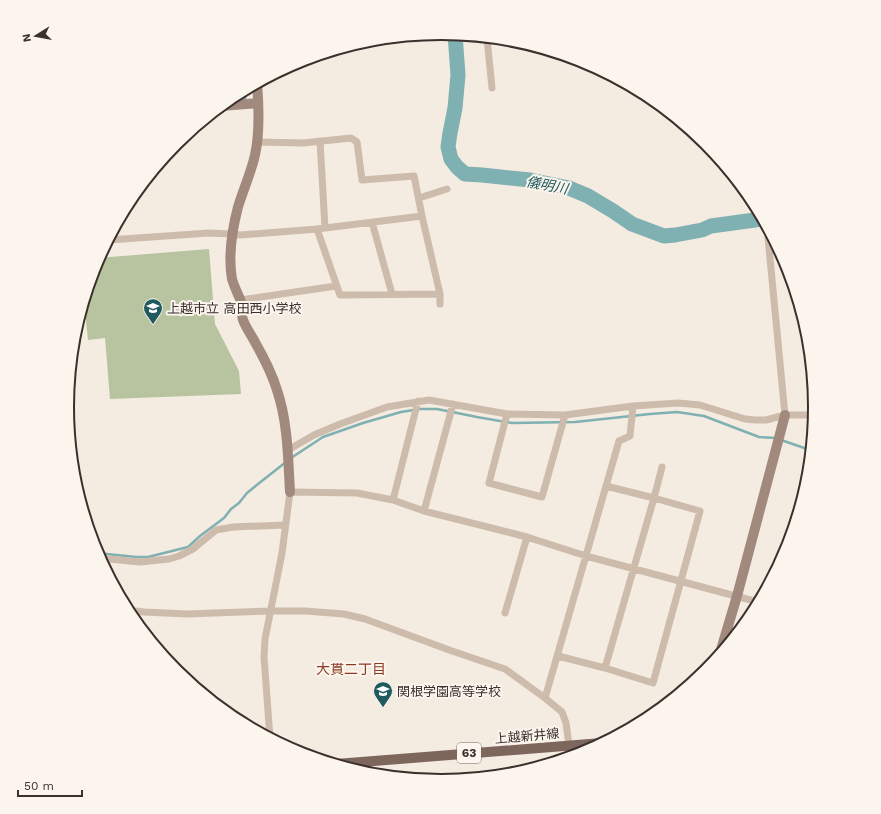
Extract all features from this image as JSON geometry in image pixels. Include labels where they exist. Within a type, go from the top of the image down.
[{"type":"main road","name":"上越新井線","points":[[352,763],[585,744]]},
{"type":"street","points":[[487,43],[492,88]]},
{"type":"street","points":[[257,89],[259,127],[255,156],[234,221],[231,253],[232,279],[240,300],[243,320],[257,345],[277,390],[288,450],[290,492],[286,525],[265,639],[264,658],[270,732]]},
{"type":"street","points":[[233,105],[258,103]]},
{"type":"street","points":[[257,142],[303,143],[351,138],[357,142],[362,180],[414,176],[440,294],[440,304]]},
{"type":"street","points":[[320,141],[325,228]]},
{"type":"street","points":[[418,198],[447,189]]},
{"type":"street","points":[[114,240],[209,233],[240,235],[317,229],[422,216]]},
{"type":"street","points":[[372,222],[392,294]]},
{"type":"street","points":[[317,229],[340,295],[440,294]]},
{"type":"street","points":[[724,639],[785,415],[768,242]]},
{"type":"street","points":[[240,300],[336,286]]},
{"type":"street","points":[[288,450],[314,435],[387,407],[429,400],[507,414],[565,415],[633,406],[678,403],[700,405],[745,419],[755,420],[766,420],[785,415],[808,415]]},
{"type":"street","points":[[393,500],[418,401]]},
{"type":"street","points":[[424,511],[453,404]]},
{"type":"street","points":[[545,698],[619,442],[630,436],[633,406]]},
{"type":"street","points":[[507,414],[489,483],[542,497],[565,415]]},
{"type":"street","points":[[605,668],[662,467]]},
{"type":"street","points":[[558,656],[605,668],[653,683],[700,511],[606,486]]},
{"type":"street","points":[[290,492],[357,493],[393,500],[424,511],[527,537],[586,556],[752,600]]},
{"type":"street","points":[[106,559],[140,562],[169,559],[193,549],[216,530],[234,526],[286,525]]},
{"type":"street","points":[[505,613],[527,537]]},
{"type":"street","points":[[135,611],[187,614],[305,610],[344,614],[365,619],[505,669],[562,712],[566,723],[569,745]]},
{"type":"green space","name":"上越市立 高田西小学校","points":[[209,249],[215,324],[239,371],[241,394],[110,399],[105,338],[88,340],[85,315],[93,289],[105,257]]},
{"type":"waterway","name":"儀明川","points":[[455,41],[458,75],[455,108],[448,147],[451,159],[465,174],[530,180],[569,188],[588,196],[632,224],[664,236],[702,230],[711,226],[756,220]]},
{"type":"waterway","points":[[291,458],[323,437],[401,412],[420,409],[437,409],[512,423],[575,422],[677,412],[704,416],[759,437],[776,438]]},
{"type":"waterway","points":[[781,440],[805,448]]},
{"type":"waterway","points":[[104,554],[148,557],[188,547],[224,518],[247,493],[286,462]]},
{"type":"place","name":"上越市立 高田西小学校","points":[[153,325]]},
{"type":"place","name":"関根学園高等学校","points":[[383,708]]},
{"type":"district","name":"大貫二丁目","points":[[351,669]]}]
